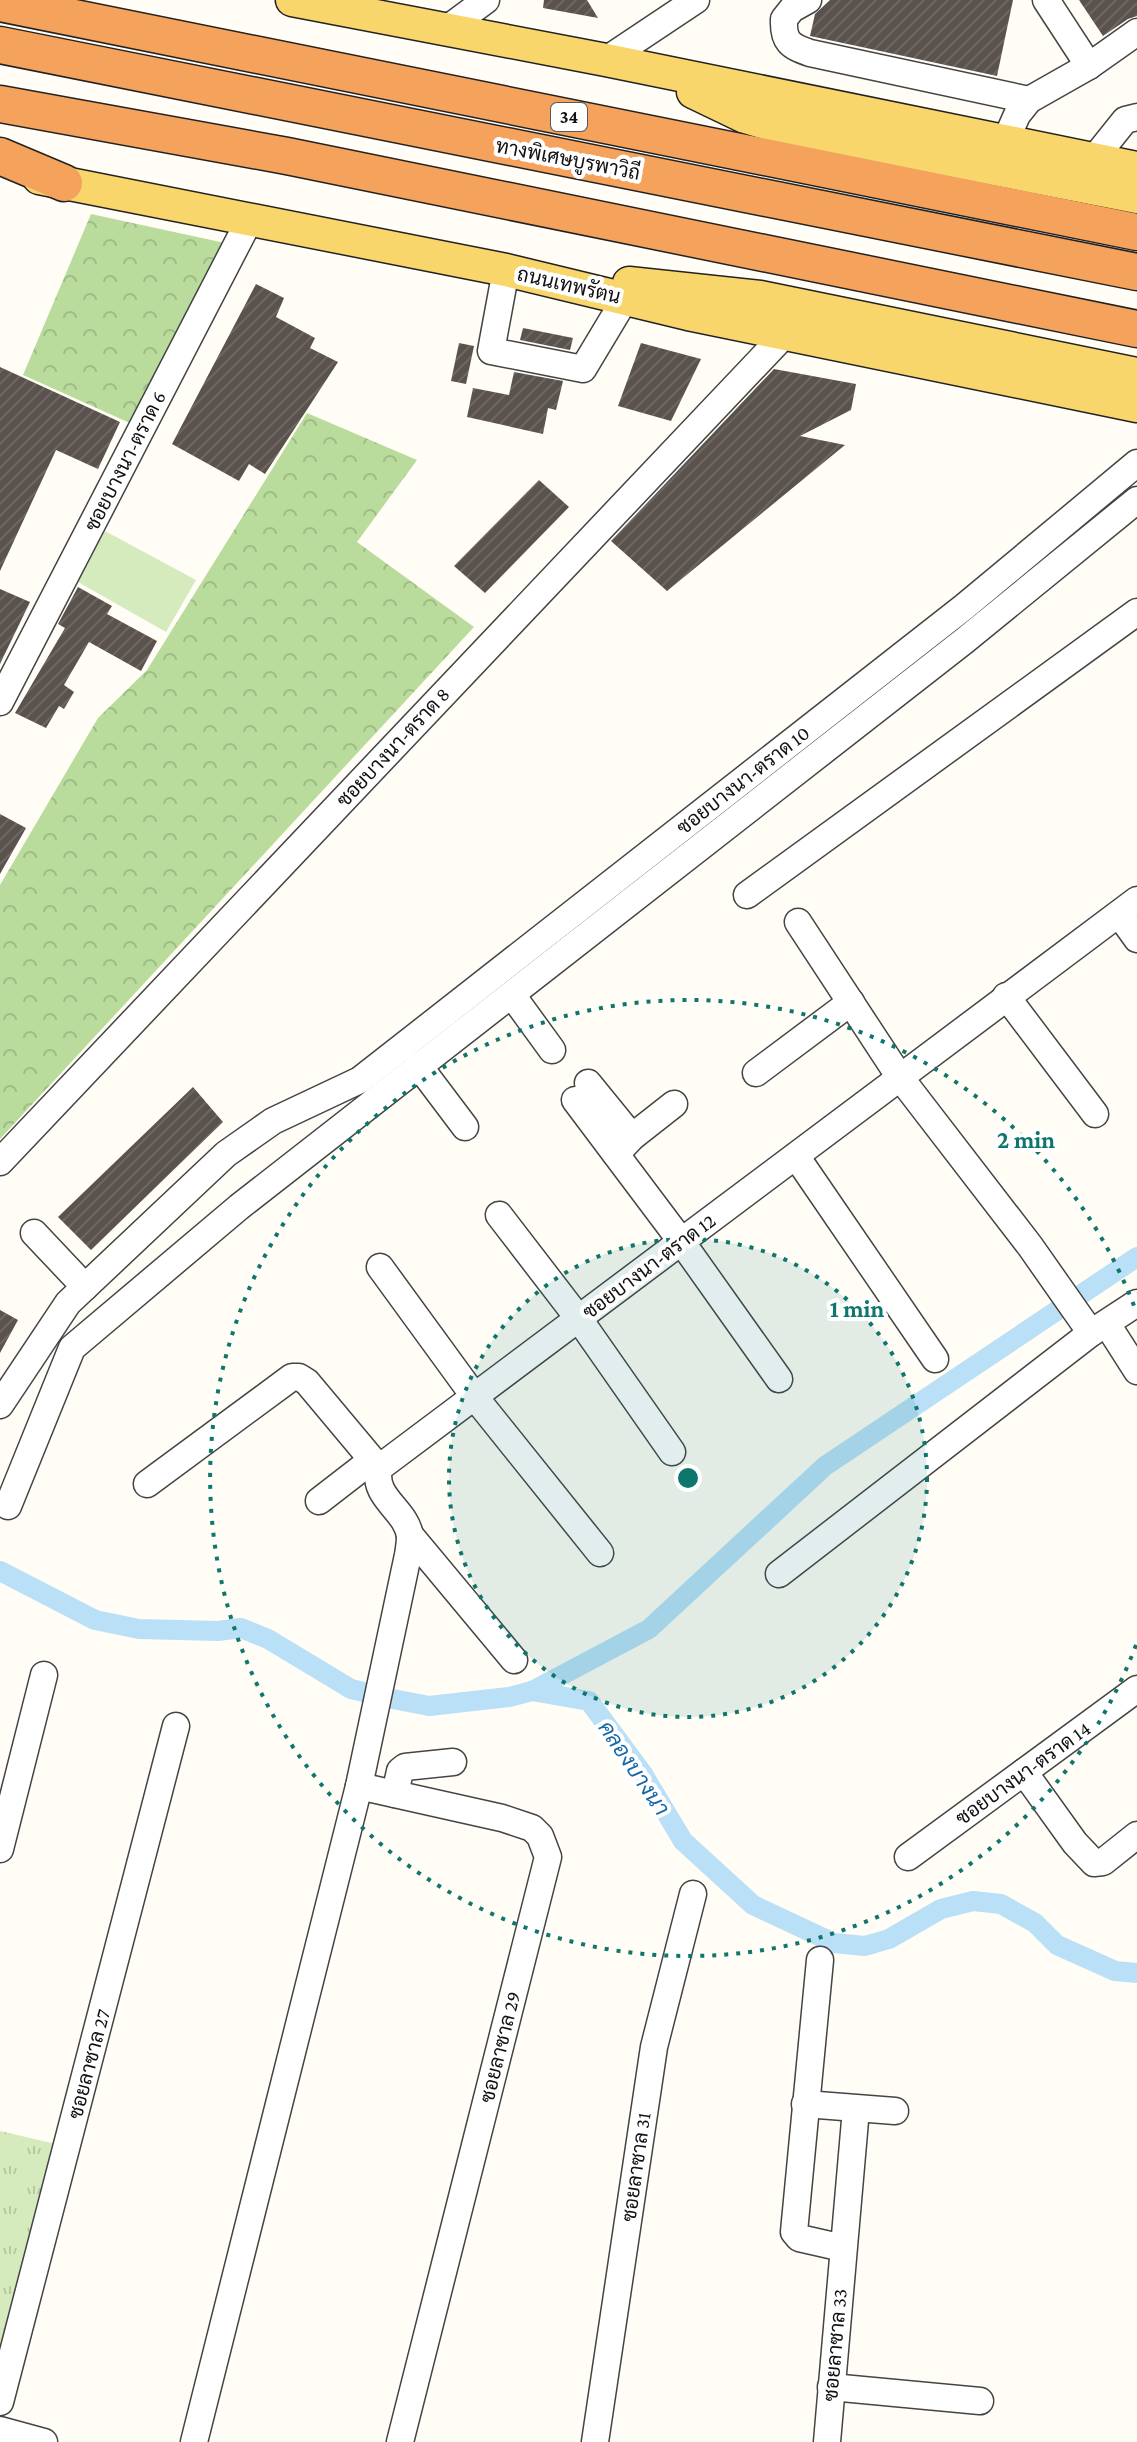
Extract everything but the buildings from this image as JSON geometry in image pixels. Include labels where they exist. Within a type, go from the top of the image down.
[{"type":"highway","name":"34","points":[[0,3],[1137,232]]},
{"type":"highway","name":"ทางพิเศษบูรพาวิถี","points":[[0,45],[1137,272]]},
{"type":"highway","name":"ทางพิเศษบูรพาวิถี","points":[[0,79],[1137,305]]},
{"type":"highway","points":[[0,104],[302,159],[1137,329]]},
{"type":"highway","points":[[0,156],[64,183]]},
{"type":"main road","points":[[292,0],[1137,168]]},
{"type":"main road","points":[[646,70],[745,117],[826,136],[1137,197]]},
{"type":"main road","name":"ถนนเทพรัตน","points":[[0,171],[510,271],[625,299],[1137,406]]},
{"type":"main road","points":[[510,271],[693,289],[809,307],[1137,374]]},
{"type":"street","points":[[447,29],[486,0]]},
{"type":"street","points":[[606,60],[696,0]]},
{"type":"street","points":[[808,0],[792,9],[784,19],[786,40],[792,47],[1029,100]]},
{"type":"street","points":[[1046,0],[1089,66]]},
{"type":"street","points":[[1005,142],[1017,115],[1029,100],[1089,66],[1137,32]]},
{"type":"street","points":[[1093,160],[1125,120],[1137,117]]},
{"type":"street","name":"ซอยบางนา-ตราด 6","points":[[0,702],[250,219]]},
{"type":"street","points":[[510,271],[491,351],[583,369],[625,299]]},
{"type":"street","name":"ซอยบางนา-ตราด 8","points":[[0,1162],[786,333]]},
{"type":"street","name":"ซอยบางนา-ตราด 10","points":[[0,1405],[68,1303],[226,1154],[273,1121],[360,1080],[964,607],[1137,463]]},
{"type":"street","points":[[8,1506],[72,1348],[239,1207],[964,641],[1137,500]]},
{"type":"street","points":[[747,895],[1137,612]]},
{"type":"street","points":[[1128,907],[1137,939]]},
{"type":"street","name":"ซอยบางนา-ตราด 12","points":[[319,1501],[474,1396],[579,1319],[1128,907]]},
{"type":"street","points":[[798,922],[899,1076],[1052,1278],[1137,1371]]},
{"type":"street","points":[[512,995],[552,1050]]},
{"type":"street","points":[[1006,996],[1095,1114]]},
{"type":"street","points":[[756,1073],[851,1002]]},
{"type":"street","points":[[419,1066],[465,1127]]},
{"type":"street","points":[[582,1092],[624,1146],[681,1241],[779,1379]]},
{"type":"street","points":[[624,1146],[674,1104]]},
{"type":"street","points":[[796,1156],[935,1359]]},
{"type":"street","points":[[499,1215],[579,1319],[672,1452]]},
{"type":"street","points":[[34,1233],[85,1287]]},
{"type":"street","points":[[380,1267],[474,1396],[600,1553]]},
{"type":"street","points":[[779,1574],[1093,1326],[1137,1304]]},
{"type":"street","points":[[147,1484],[292,1377],[299,1377],[307,1382],[375,1464],[378,1485],[410,1535],[514,1660]]},
{"type":"street","points":[[194,2442],[359,1786],[410,1535]]},
{"type":"street","points":[[0,1849],[44,1675]]},
{"type":"street","name":"ซอยบางนา-ตราด 14","points":[[908,1857],[1137,1689]]},
{"type":"street","name":"ซอยลาซาล 27","points":[[0,2402],[176,1726]]},
{"type":"street","points":[[395,1794],[400,1771],[405,1767],[453,1762]]},
{"type":"street","points":[[1024,1772],[1075,1843],[1094,1863],[1103,1862],[1137,1835]]},
{"type":"street","name":"ซอยลาซาล 29","points":[[359,1786],[502,1818],[532,1828],[540,1836],[548,1857],[400,2442]]},
{"type":"street","name":"ซอยลาซาล 31","points":[[595,2442],[654,2047],[693,1894]]},
{"type":"street","points":[[820,1960],[794,2232],[799,2238],[843,2248]]},
{"type":"street","points":[[805,2104],[895,2111]]},
{"type":"street","name":"ซอยลาซาล 33","points":[[827,2442],[856,2109]]},
{"type":"street","points":[[831,2387],[980,2401]]},
{"type":"street","points":[[0,2430],[44,2442]]},
{"type":"green space","points":[[91,214],[225,243],[132,424],[23,375]]},
{"type":"green space","points":[[307,413],[417,460],[357,542],[474,627],[0,1139],[0,885],[98,718],[147,670]]},
{"type":"green space","points":[[105,531],[196,580],[166,632],[78,582]]},
{"type":"green space","points":[[0,2131],[56,2144],[0,2356]]},
{"type":"waterway","points":[[532,1691],[649,1629],[825,1466],[1137,1257]]},
{"type":"waterway","name":"คลองบางนา","points":[[0,1571],[95,1620],[139,1629],[218,1631],[241,1628],[268,1639],[351,1689],[393,1699],[429,1706],[509,1697],[532,1691],[589,1701],[643,1774],[683,1841],[753,1905],[834,1943],[865,1946],[889,1939],[941,1909],[973,1901],[1001,1904],[1035,1923],[1057,1945],[1115,1971],[1137,1973]]}]
